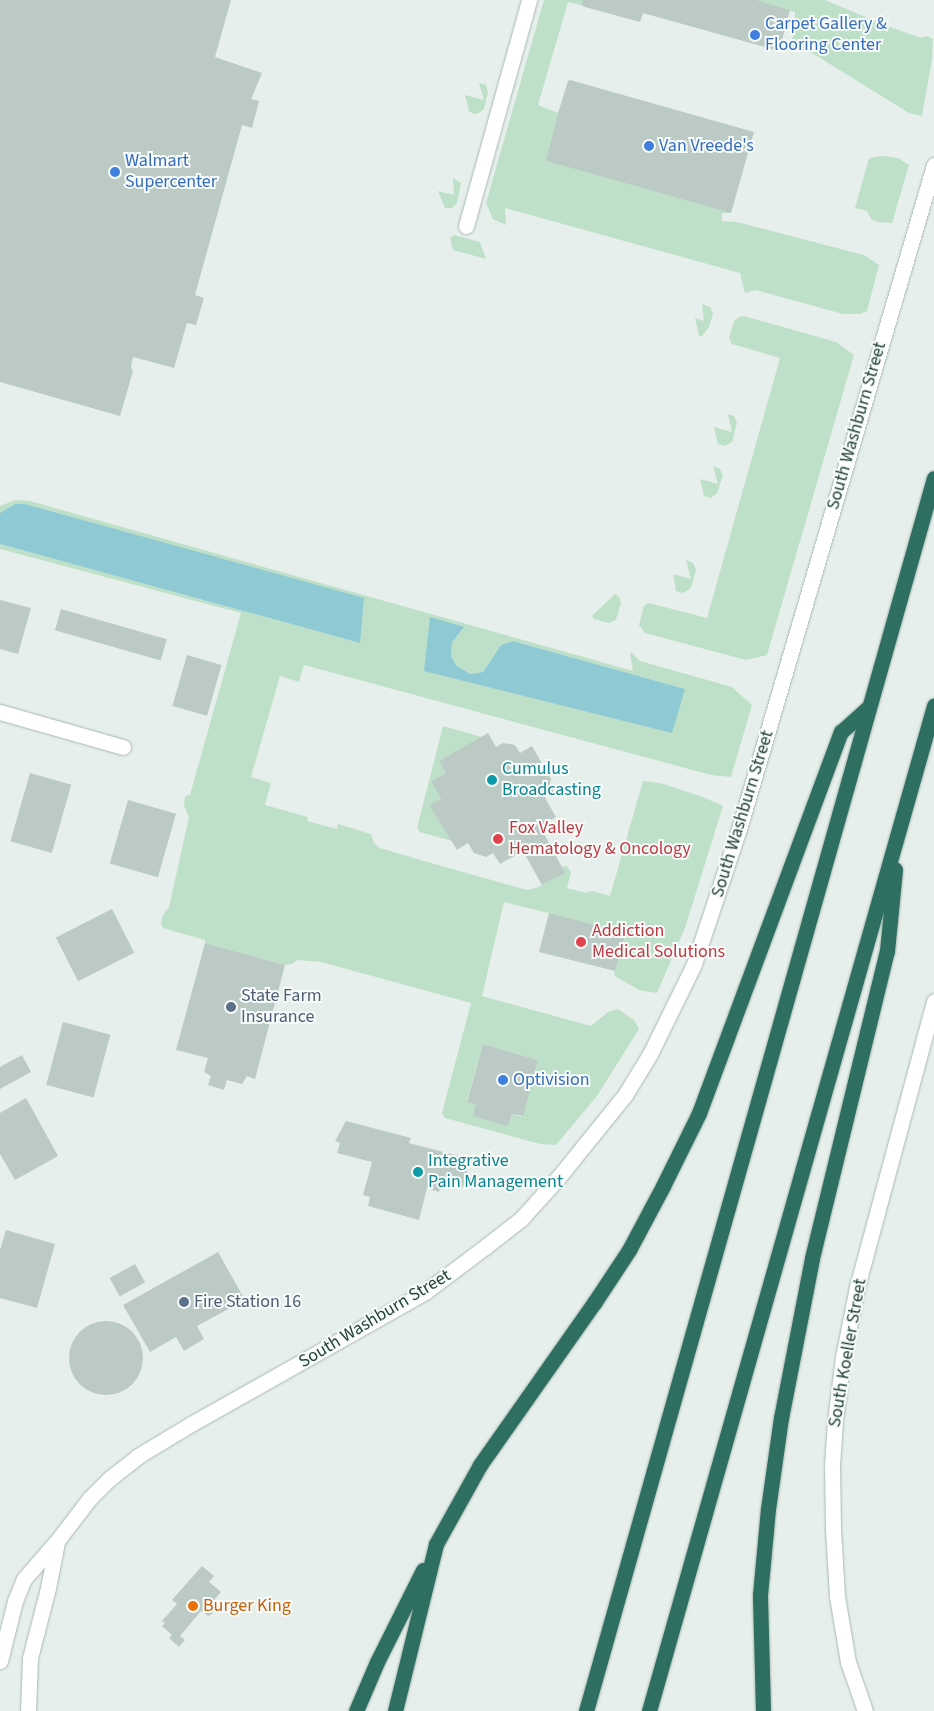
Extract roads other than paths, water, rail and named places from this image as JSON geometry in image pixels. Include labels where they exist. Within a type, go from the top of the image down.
[{"type":"highway","points":[[586,1711],[934,478]]},
{"type":"highway","points":[[649,1711],[934,706]]},
{"type":"highway","points":[[356,1711],[377,1662],[436,1544],[480,1465],[629,1250],[663,1186],[699,1113],[841,732],[868,708]]},
{"type":"highway","points":[[763,1711],[760,1595],[768,1510],[781,1418],[812,1258],[887,951],[898,832]]},
{"type":"highway","points":[[394,1711],[436,1544]]},
{"type":"street","points":[[466,226],[529,0]]},
{"type":"street","name":"South Washburn Street","points":[[0,1661],[14,1602],[24,1578],[57,1541],[90,1498],[109,1479],[138,1456],[425,1292],[521,1219],[557,1179],[625,1095],[650,1054],[681,994],[710,919],[748,799],[934,165]]},
{"type":"street","points":[[0,712],[123,747]]},
{"type":"street","name":"South Koeller Street","points":[[865,1711],[848,1662],[837,1596],[832,1510],[835,1421],[843,1357],[857,1287],[934,1001]]},
{"type":"street","name":"South Washburn Street","points":[[28,1711],[30,1658],[48,1588],[57,1541]]},
{"type":"street","points":[[28,1688],[40,1711]]},
{"type":"water","points":[[15,504],[25,504],[364,598],[360,643],[0,544],[0,513]]},
{"type":"water","points":[[430,617],[464,627],[452,643],[451,656],[456,665],[470,674],[483,672],[501,645],[513,641],[685,689],[672,733],[424,671]]},
{"type":"place","name":"Carpet Gallery & Flooring Center","points":[[755,35]]},
{"type":"place","name":"Van Vreede's","points":[[649,146]]},
{"type":"place","name":"Walmart Supercenter","points":[[115,172]]},
{"type":"place","name":"Cumulus Broadcasting","points":[[492,780]]},
{"type":"place","name":"Fox Valley Hematology & Oncology","points":[[498,839]]},
{"type":"place","name":"Addiction Medical Solutions","points":[[581,942]]},
{"type":"place","name":"State Farm Insurance","points":[[231,1007]]},
{"type":"place","name":"Optivision","points":[[503,1080]]},
{"type":"place","name":"Integrative Pain Management","points":[[418,1172]]},
{"type":"place","name":"Fire Station 16","points":[[184,1302]]},
{"type":"place","name":"Burger King","points":[[193,1606]]}]
